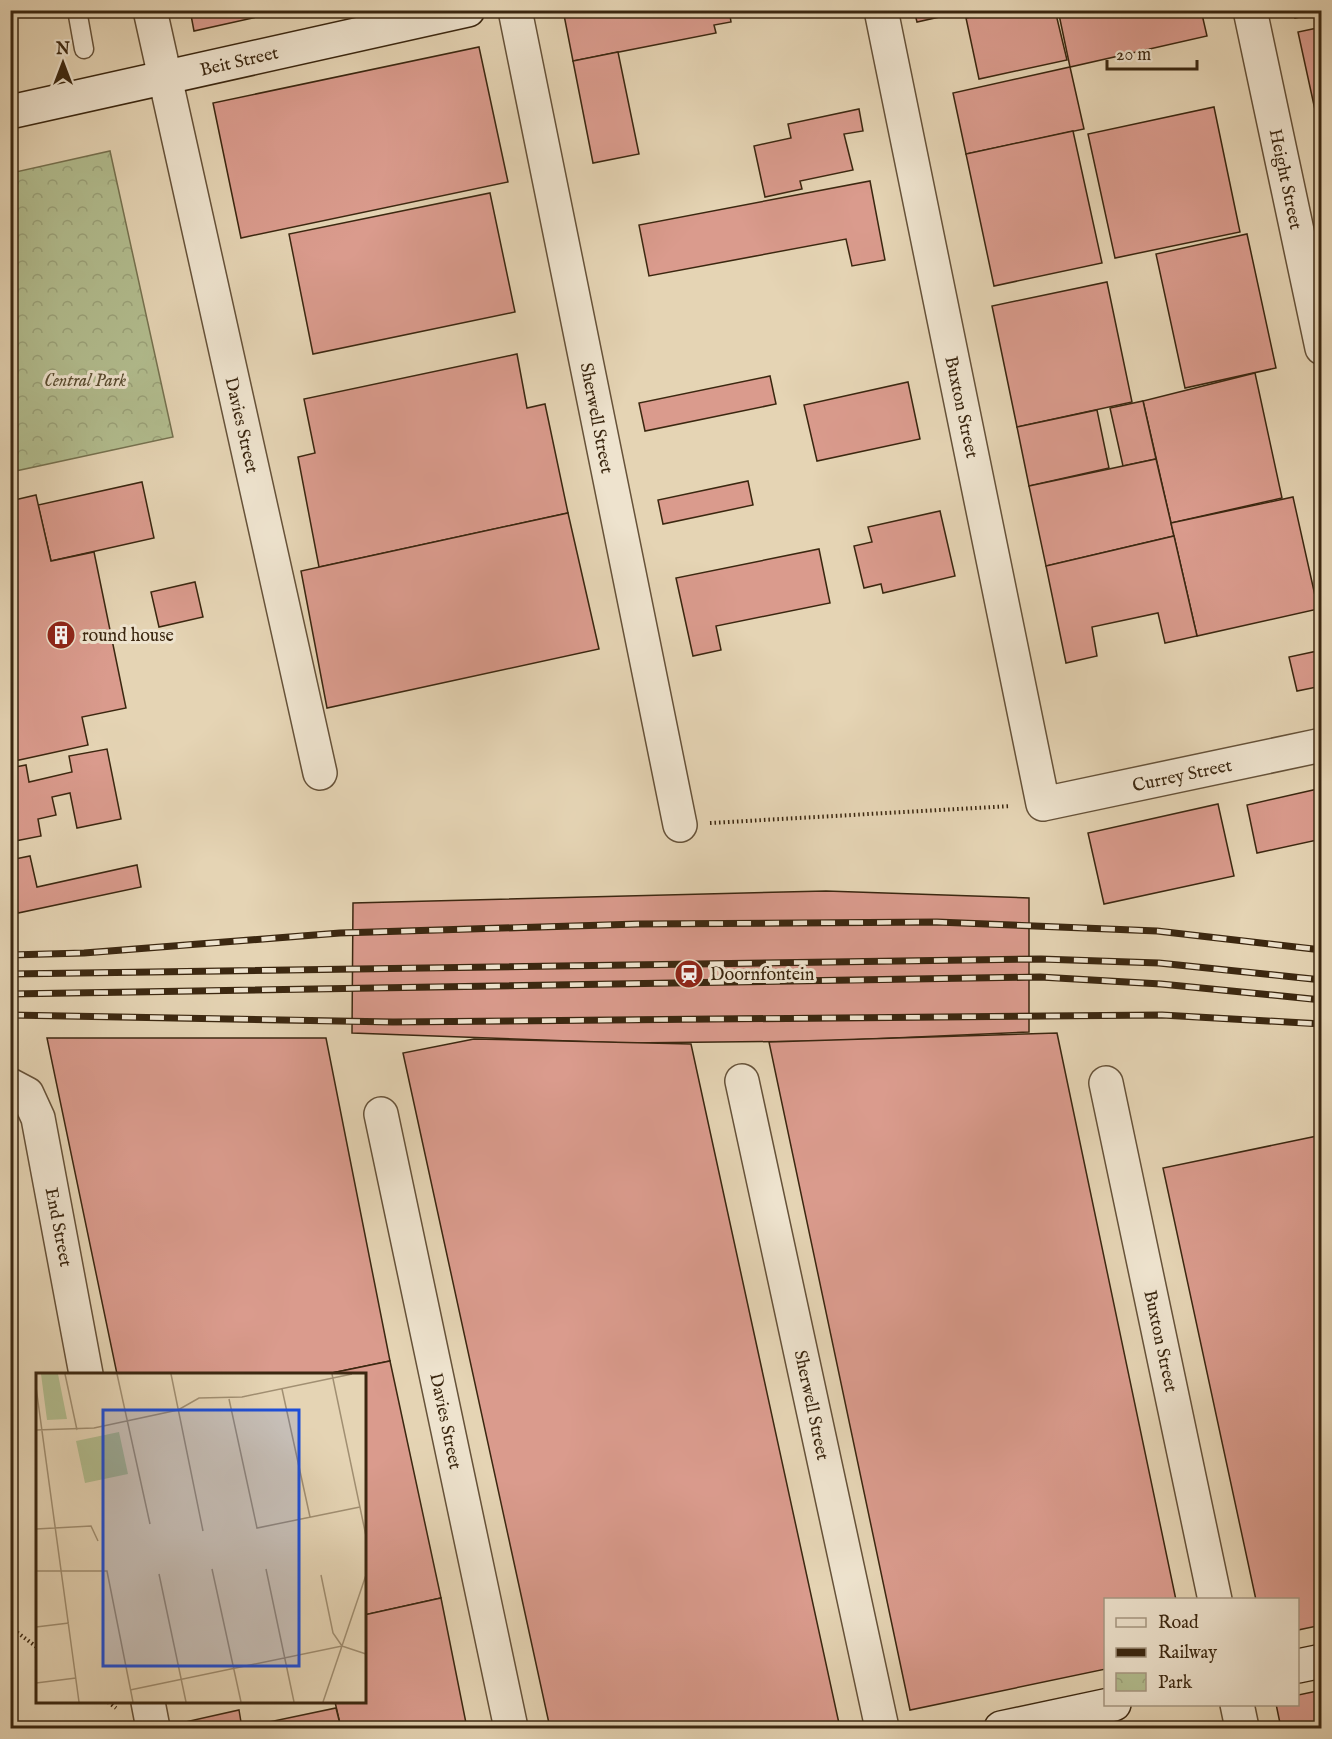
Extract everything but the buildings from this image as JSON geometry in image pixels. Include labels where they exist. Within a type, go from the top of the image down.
[{"type":"street","name":"Davies Street","points":[[150,10],[320,773]]},
{"type":"street","name":"Beit Street","points":[[10,111],[468,10]]},
{"type":"street","name":"Sherwell Street","points":[[515,10],[680,825]]},
{"type":"street","name":"Buxton Street","points":[[881,10],[1043,804]]},
{"type":"street","name":"Height Street","points":[[1250,10],[1322,348]]},
{"type":"street","name":"Currey Street","points":[[1043,804],[1322,746]]},
{"type":"street","name":"Sherwell Street","points":[[742,1081],[882,1728]]},
{"type":"street","name":"Buxton Street","points":[[1106,1083],[1215,1598]]},
{"type":"street","name":"End Street","points":[[14,1086],[27,1094],[38,1118],[86,1373]]},
{"type":"street","name":"Davies Street","points":[[381,1114],[511,1728]]},
{"type":"street","points":[[1299,1666],[1322,1661]]},
{"type":"street","points":[[147,1703],[153,1728]]},
{"type":"street","points":[[1001,1728],[1105,1706]]},
{"type":"street","points":[[1237,1706],[1242,1728]]},
{"type":"lane","points":[[77,10],[84,50]]},
{"type":"path","points":[[680,825],[1043,804]]},
{"type":"path","points":[[10,1627],[36,1646]]},
{"type":"green space","name":"Central Park","points":[[110,151],[173,437],[11,472],[11,173]]},
{"type":"railway","points":[[10,955],[84,953],[340,933],[638,924],[937,922],[1157,931],[1322,950]]},
{"type":"railway","points":[[10,974],[1041,959],[1159,963],[1322,980]]},
{"type":"railway","points":[[10,994],[1040,977],[1161,984],[1322,1000]]},
{"type":"railway","points":[[10,1015],[393,1022],[1162,1015],[1322,1024]]},
{"type":"place","name":"round house","points":[[61,635]]},
{"type":"place","name":"Doornfontein","points":[[689,974]]}]
